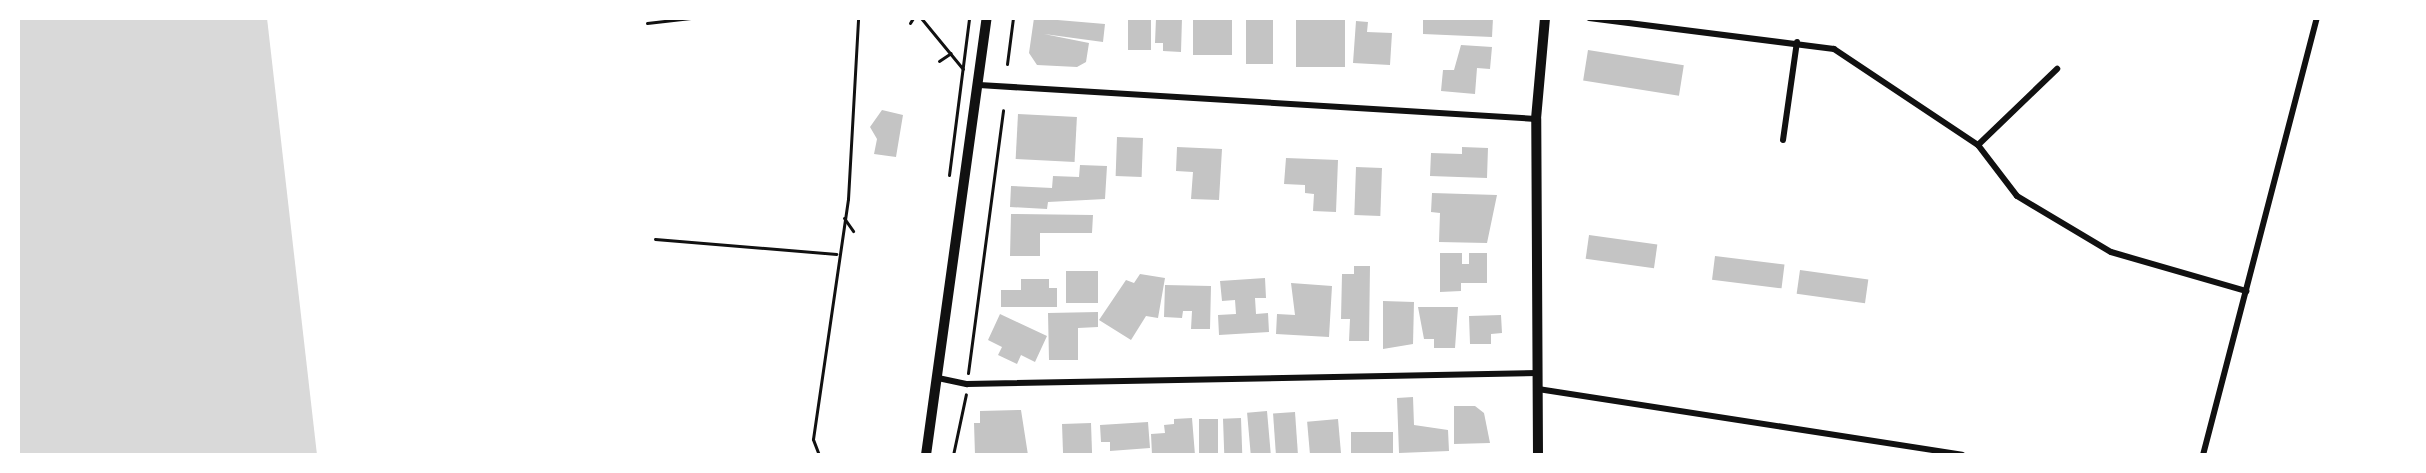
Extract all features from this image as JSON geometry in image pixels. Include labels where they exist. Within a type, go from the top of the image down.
[{"type":"street","points":[[926,455],[987,18]]},
{"type":"street","points":[[1538,455],[1536,119],[1545,18]]},
{"type":"street","points":[[1589,18],[1797,42],[1834,49],[1858,61],[1978,145],[2017,196],[2110,252],[2246,291]]},
{"type":"street","points":[[2203,455],[2317,18]]},
{"type":"street","points":[[1783,140],[1797,42]]},
{"type":"street","points":[[1978,145],[2057,69]]},
{"type":"street","points":[[979,86],[1536,119]]},
{"type":"street","points":[[938,378],[967,384],[1538,373]]},
{"type":"street","points":[[1538,389],[1962,455]]},
{"type":"path","points":[[647,22],[692,18]]},
{"type":"path","points":[[819,455],[813,439],[836,254],[844,218],[858,18]]},
{"type":"path","points":[[910,23],[913,18]]},
{"type":"path","points":[[921,18],[963,69]]},
{"type":"path","points":[[948,181],[969,18]]},
{"type":"path","points":[[1007,64],[1013,18]]},
{"type":"path","points":[[939,61],[951,53]]},
{"type":"path","points":[[953,455],[967,384],[1003,110]]},
{"type":"path","points":[[844,218],[853,231]]},
{"type":"path","points":[[655,239],[836,254]]},
{"type":"shaded area","points":[[18,18],[267,18],[317,455],[18,455]]},
{"type":"building","points":[[1034,18],[1105,24],[1103,42],[1044,34],[1089,43],[1086,62],[1077,67],[1037,65],[1029,53]]},
{"type":"building","points":[[1128,18],[1151,18],[1151,50],[1128,50]]},
{"type":"building","points":[[1156,18],[1182,18],[1181,52],[1163,51],[1163,43],[1155,43]]},
{"type":"building","points":[[1193,18],[1232,18],[1232,55],[1193,55]]},
{"type":"building","points":[[1246,18],[1273,18],[1273,64],[1246,64]]},
{"type":"building","points":[[1296,18],[1345,18],[1345,67],[1296,67]]},
{"type":"building","points":[[1423,18],[1493,18],[1492,37],[1423,34]]},
{"type":"building","points":[[1356,21],[1368,22],[1367,32],[1392,33],[1390,65],[1353,63]]},
{"type":"building","points":[[1461,45],[1492,47],[1490,69],[1477,68],[1475,94],[1441,91],[1443,70],[1454,70]]},
{"type":"building","points":[[1588,50],[1684,65],[1679,96],[1583,81]]},
{"type":"building","points":[[882,110],[903,115],[896,157],[874,154],[877,139],[870,127]]},
{"type":"building","points":[[1018,114],[1077,117],[1075,162],[1016,159]]},
{"type":"building","points":[[1117,137],[1143,138],[1142,177],[1116,176]]},
{"type":"building","points":[[1177,147],[1222,149],[1219,200],[1191,199],[1193,172],[1176,171]]},
{"type":"building","points":[[1462,147],[1488,148],[1487,178],[1430,176],[1431,153],[1462,154]]},
{"type":"building","points":[[1286,158],[1338,160],[1336,212],[1313,211],[1314,194],[1305,193],[1305,185],[1284,184]]},
{"type":"building","points":[[1080,165],[1107,166],[1105,199],[1048,202],[1047,209],[1010,207],[1011,186],[1052,188],[1053,176],[1079,177]]},
{"type":"building","points":[[1356,167],[1382,168],[1380,216],[1354,215]]},
{"type":"building","points":[[1432,193],[1497,195],[1487,243],[1439,242],[1440,213],[1431,212]]},
{"type":"building","points":[[1011,214],[1093,215],[1092,233],[1040,233],[1040,256],[1010,256]]},
{"type":"building","points":[[1589,235],[1657,245],[1654,268],[1586,259]]},
{"type":"building","points":[[1440,253],[1462,253],[1462,264],[1469,264],[1469,253],[1487,253],[1487,283],[1461,283],[1461,291],[1440,292]]},
{"type":"building","points":[[1715,256],[1784,265],[1782,288],[1712,280]]},
{"type":"building","points":[[1354,266],[1370,266],[1369,341],[1349,341],[1350,319],[1341,319],[1342,274],[1354,274]]},
{"type":"building","points":[[1800,270],[1868,280],[1865,303],[1797,294]]},
{"type":"building","points":[[1066,271],[1098,271],[1098,303],[1066,303]]},
{"type":"building","points":[[1140,274],[1165,278],[1158,318],[1146,316],[1131,340],[1099,320],[1126,280],[1134,283]]},
{"type":"building","points":[[1265,278],[1266,298],[1255,298],[1256,314],[1268,313],[1269,332],[1219,335],[1218,315],[1236,314],[1235,300],[1222,301],[1220,281]]},
{"type":"building","points":[[1021,279],[1049,279],[1049,288],[1057,288],[1057,307],[1001,307],[1001,290],[1021,290]]},
{"type":"building","points":[[1291,283],[1332,286],[1329,337],[1276,334],[1277,314],[1295,315]]},
{"type":"building","points":[[1165,285],[1211,286],[1210,329],[1191,329],[1192,311],[1183,311],[1182,318],[1164,317]]},
{"type":"building","points":[[1383,301],[1414,302],[1413,344],[1383,349]]},
{"type":"building","points":[[1418,307],[1458,307],[1455,348],[1434,348],[1434,339],[1424,339]]},
{"type":"building","points":[[1098,312],[1098,327],[1078,328],[1078,360],[1049,360],[1048,313]]},
{"type":"building","points":[[1000,314],[1047,336],[1035,362],[1021,355],[1017,364],[998,355],[1002,347],[988,340]]},
{"type":"building","points":[[1501,315],[1502,333],[1491,334],[1491,344],[1470,344],[1469,316]]},
{"type":"building","points":[[1413,397],[1414,425],[1448,430],[1449,451],[1399,453],[1397,398]]},
{"type":"building","points":[[1454,406],[1475,406],[1484,413],[1490,443],[1454,444]]},
{"type":"building","points":[[1021,410],[1028,455],[975,455],[974,423],[980,423],[980,411]]},
{"type":"building","points":[[1267,411],[1271,455],[1251,455],[1247,413]]},
{"type":"building","points":[[1295,412],[1298,455],[1276,455],[1273,414]]},
{"type":"building","points":[[1192,418],[1195,455],[1152,455],[1151,434],[1165,433],[1164,425],[1174,424],[1174,419]]},
{"type":"building","points":[[1241,418],[1242,455],[1224,455],[1223,419]]},
{"type":"building","points":[[1199,419],[1218,419],[1218,455],[1199,455]]},
{"type":"building","points":[[1338,419],[1341,455],[1310,455],[1307,422]]},
{"type":"building","points":[[1148,422],[1150,448],[1110,451],[1110,442],[1101,442],[1100,425]]},
{"type":"building","points":[[1091,423],[1092,455],[1063,455],[1062,424]]},
{"type":"building","points":[[1351,432],[1393,432],[1393,453],[1351,453]]}]
